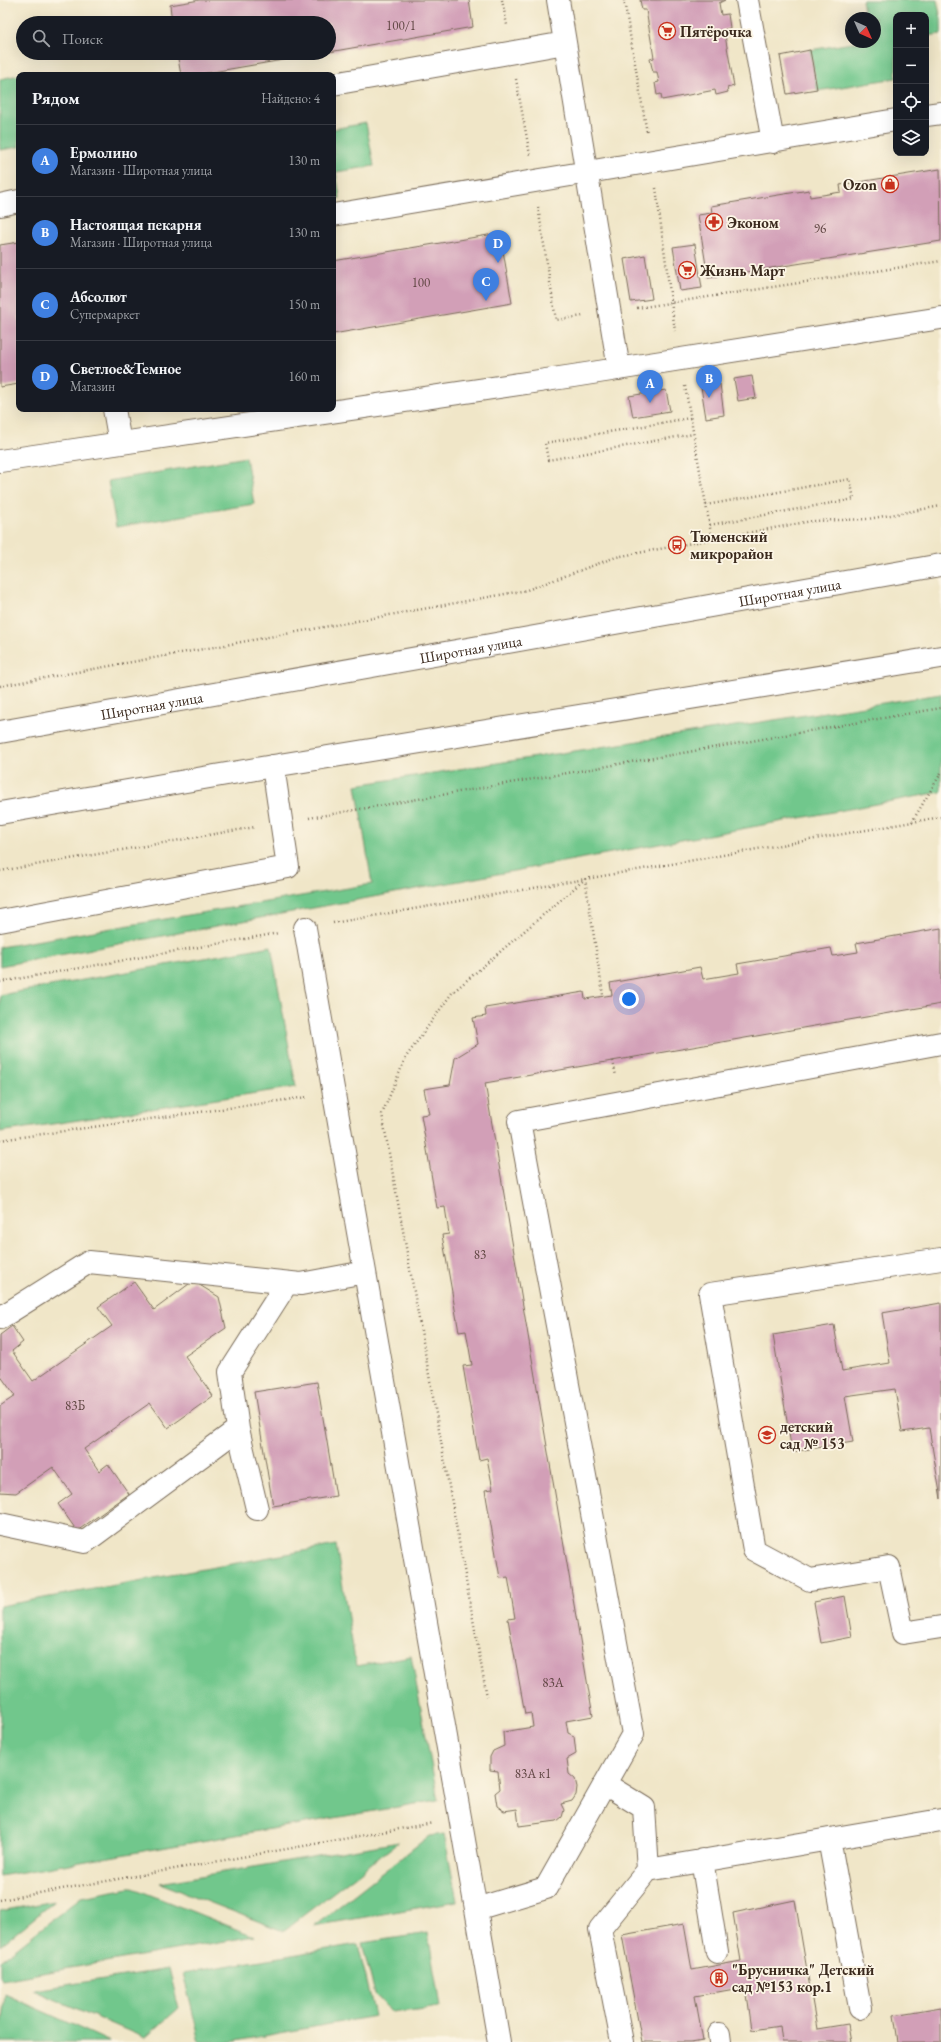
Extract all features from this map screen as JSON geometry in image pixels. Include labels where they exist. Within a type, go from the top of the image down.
[{"type":"main road","points":[[558,0],[588,173],[619,369]]},
{"type":"main road","points":[[746,0],[773,142]]},
{"type":"main road","points":[[336,83],[565,43]]},
{"type":"main road","points":[[929,115],[941,113]]},
{"type":"main road","points":[[336,215],[773,142],[893,121]]},
{"type":"main road","points":[[0,205],[16,202]]},
{"type":"main road","points":[[336,411],[619,369],[941,318]]},
{"type":"main road","points":[[115,412],[120,443]]},
{"type":"main road","points":[[0,461],[329,412]]},
{"type":"main road","name":"Широтная улица","points":[[0,732],[941,565]]},
{"type":"main road","points":[[0,813],[273,766],[941,657]]},
{"type":"main road","points":[[0,921],[288,867],[273,766]]},
{"type":"main road","points":[[305,928],[499,2042]]},
{"type":"main road","points":[[476,1909],[546,1888],[633,1734],[519,1121],[941,1043]]},
{"type":"main road","points":[[941,1259],[710,1294],[754,1550],[810,1580],[889,1567],[903,1633],[941,1627]]},
{"type":"main road","points":[[0,1318],[88,1262],[301,1284],[365,1272]]},
{"type":"main road","points":[[257,1509],[238,1429],[230,1372],[287,1283]]},
{"type":"main road","points":[[0,1524],[85,1542],[238,1429]]},
{"type":"main road","points":[[605,1784],[644,1808],[648,1870]]},
{"type":"main road","points":[[622,2042],[600,1929],[648,1870],[941,1820]]},
{"type":"main road","points":[[829,1839],[860,2008]]},
{"type":"main road","points":[[702,1860],[717,1952]]},
{"type":"path","points":[[624,0],[652,162],[680,359],[712,539]]},
{"type":"path","points":[[671,303],[941,261]]},
{"type":"path","points":[[690,418],[545,443],[548,460],[693,434]]},
{"type":"path","points":[[706,505],[850,479],[854,499],[709,525]]},
{"type":"path","points":[[0,686],[527,590],[616,557],[812,520],[868,519],[941,506]]},
{"type":"path","points":[[0,871],[941,708]]},
{"type":"path","points":[[912,822],[941,773]]},
{"type":"path","points":[[0,982],[941,817]]},
{"type":"path","points":[[585,879],[603,996]]},
{"type":"path","points":[[486,1697],[382,1114],[406,1057],[452,993],[585,879]]},
{"type":"path","points":[[0,1140],[334,1093]]},
{"type":"path","points":[[0,1900],[461,1818]]},
{"type":"green space","points":[[862,0],[937,0],[941,20],[941,34],[929,36],[929,12],[893,12],[893,78],[817,91],[810,50],[845,44],[845,48],[881,48],[881,12],[864,12]]},
{"type":"green space","points":[[16,76],[16,147],[0,150],[0,79]]},
{"type":"green space","points":[[366,123],[374,166],[336,172],[336,128]]},
{"type":"green space","points":[[336,172],[340,198],[336,199]]},
{"type":"green space","points":[[246,457],[254,504],[116,527],[108,481]]},
{"type":"green space","points":[[941,694],[941,792],[0,966],[0,947],[372,884],[356,785]]},
{"type":"green space","points":[[271,946],[296,1087],[0,1132],[0,995]]},
{"type":"green space","points":[[336,1545],[356,1666],[411,1656],[438,1800],[0,1876],[0,1606]]},
{"type":"green space","points":[[444,1834],[457,1901],[314,1926],[429,1836]]},
{"type":"green space","points":[[399,1842],[283,1931],[160,1883]]},
{"type":"green space","points":[[133,1888],[254,1936],[2,1980],[0,1975],[0,1961],[81,1897]]},
{"type":"green space","points":[[55,1901],[0,1946],[0,1911]]},
{"type":"green space","points":[[428,1933],[440,2007],[392,2013],[375,1994],[362,1943]]},
{"type":"green space","points":[[358,1944],[375,2016],[230,2042],[200,2042],[183,1973]]},
{"type":"green space","points":[[169,1969],[179,2008],[145,2038],[33,1990]]},
{"type":"green space","points":[[5,1994],[110,2042],[0,2042]]},
{"type":"building","points":[[200,0],[469,0],[473,27],[336,51],[336,16],[171,16],[170,5]]},
{"type":"building","points":[[640,0],[725,0],[719,3],[721,15],[728,14],[730,28],[724,30],[734,86],[727,88],[728,92],[716,95],[715,90],[662,100],[661,94],[657,95],[655,83],[659,82],[657,72],[653,72],[650,59],[654,58],[646,10],[642,10]]},
{"type":"building","points":[[810,50],[817,89],[787,94],[780,56]]},
{"type":"building","points":[[178,60],[283,60],[213,72],[180,72]]},
{"type":"building","points":[[940,169],[941,241],[708,278],[698,215],[712,213],[711,206],[809,190],[810,197],[841,192],[840,185]]},
{"type":"building","points":[[500,233],[512,303],[336,333],[336,260]]},
{"type":"building","points":[[16,242],[16,384],[0,387],[0,245]]},
{"type":"building","points":[[695,244],[702,288],[680,291],[673,247]]},
{"type":"building","points":[[645,255],[652,299],[631,302],[624,259]]},
{"type":"building","points":[[752,376],[756,398],[738,401],[734,379]]},
{"type":"building","points":[[720,384],[724,415],[706,418],[701,387]]},
{"type":"building","points":[[666,390],[670,411],[633,417],[629,396]]},
{"type":"building","points":[[941,928],[941,1004],[485,1083],[593,1716],[566,1721],[568,1733],[574,1736],[576,1754],[567,1759],[569,1774],[575,1779],[577,1787],[576,1795],[572,1801],[561,1804],[564,1810],[562,1817],[557,1821],[519,1826],[517,1809],[504,1811],[497,1806],[495,1793],[500,1789],[498,1771],[490,1770],[490,1757],[493,1751],[504,1746],[503,1732],[533,1727],[531,1713],[525,1714],[508,1619],[515,1618],[508,1577],[500,1578],[485,1490],[493,1489],[487,1458],[479,1460],[463,1366],[472,1365],[466,1331],[459,1332],[442,1235],[449,1234],[445,1207],[437,1208],[421,1115],[429,1114],[424,1089],[450,1085],[455,1058],[478,1044],[473,1018],[486,1016],[485,1008],[584,992],[585,999],[612,995],[610,983],[700,967],[703,979],[739,973],[737,964],[831,948],[833,956],[858,952],[856,943]]},
{"type":"building","points":[[193,1281],[219,1297],[226,1328],[185,1356],[213,1396],[168,1428],[150,1403],[84,1449],[99,1471],[108,1464],[129,1494],[77,1531],[58,1504],[72,1494],[53,1467],[16,1493],[0,1492],[0,1406],[15,1396],[0,1375],[0,1335],[12,1326],[23,1342],[12,1351],[33,1381],[112,1326],[98,1307],[134,1282],[154,1310]]},
{"type":"building","points":[[941,1303],[941,1499],[929,1428],[902,1432],[895,1389],[845,1396],[853,1442],[792,1452],[773,1335],[834,1325],[842,1371],[890,1363],[882,1313]]},
{"type":"building","points":[[317,1382],[336,1496],[273,1506],[254,1392]]},
{"type":"building","points":[[845,1596],[852,1637],[821,1643],[814,1602]]},
{"type":"building","name":"\"Брусничка\" Детский сад №153 кор.1","points":[[795,1900],[817,2029],[848,2024],[851,2042],[782,2042],[780,2026],[752,2030],[746,1987],[695,1996],[703,2040],[691,2042],[642,2042],[622,1935],[684,1924],[692,1970],[741,1961],[733,1913]]},
{"type":"building","name":"\"Брусничка\" Детский сад №153 кор.1","points":[[941,2007],[941,2042],[898,2042],[894,2015]]},
{"type":"place","name":"Пятёрочка","points":[[667,31]]},
{"type":"place","name":"Ozon","points":[[890,184]]},
{"type":"place","name":"Эконом","points":[[714,222]]},
{"type":"place","name":"Светлое&Темное","points":[[498,263]]},
{"type":"place","name":"Жизнь Март","points":[[687,270]]},
{"type":"place","name":"Абсолют","points":[[486,301]]},
{"type":"place","name":"Настоящая пекарня","points":[[709,398]]},
{"type":"place","name":"Ермолино","points":[[650,403]]},
{"type":"place","name":"Тюменский микрорайон","points":[[677,545]]},
{"type":"place","name":"детский сад № 153","points":[[767,1435]]},
{"type":"place","name":"\"Брусничка\" Детский сад №153 кор.1","points":[[719,1978]]}]
